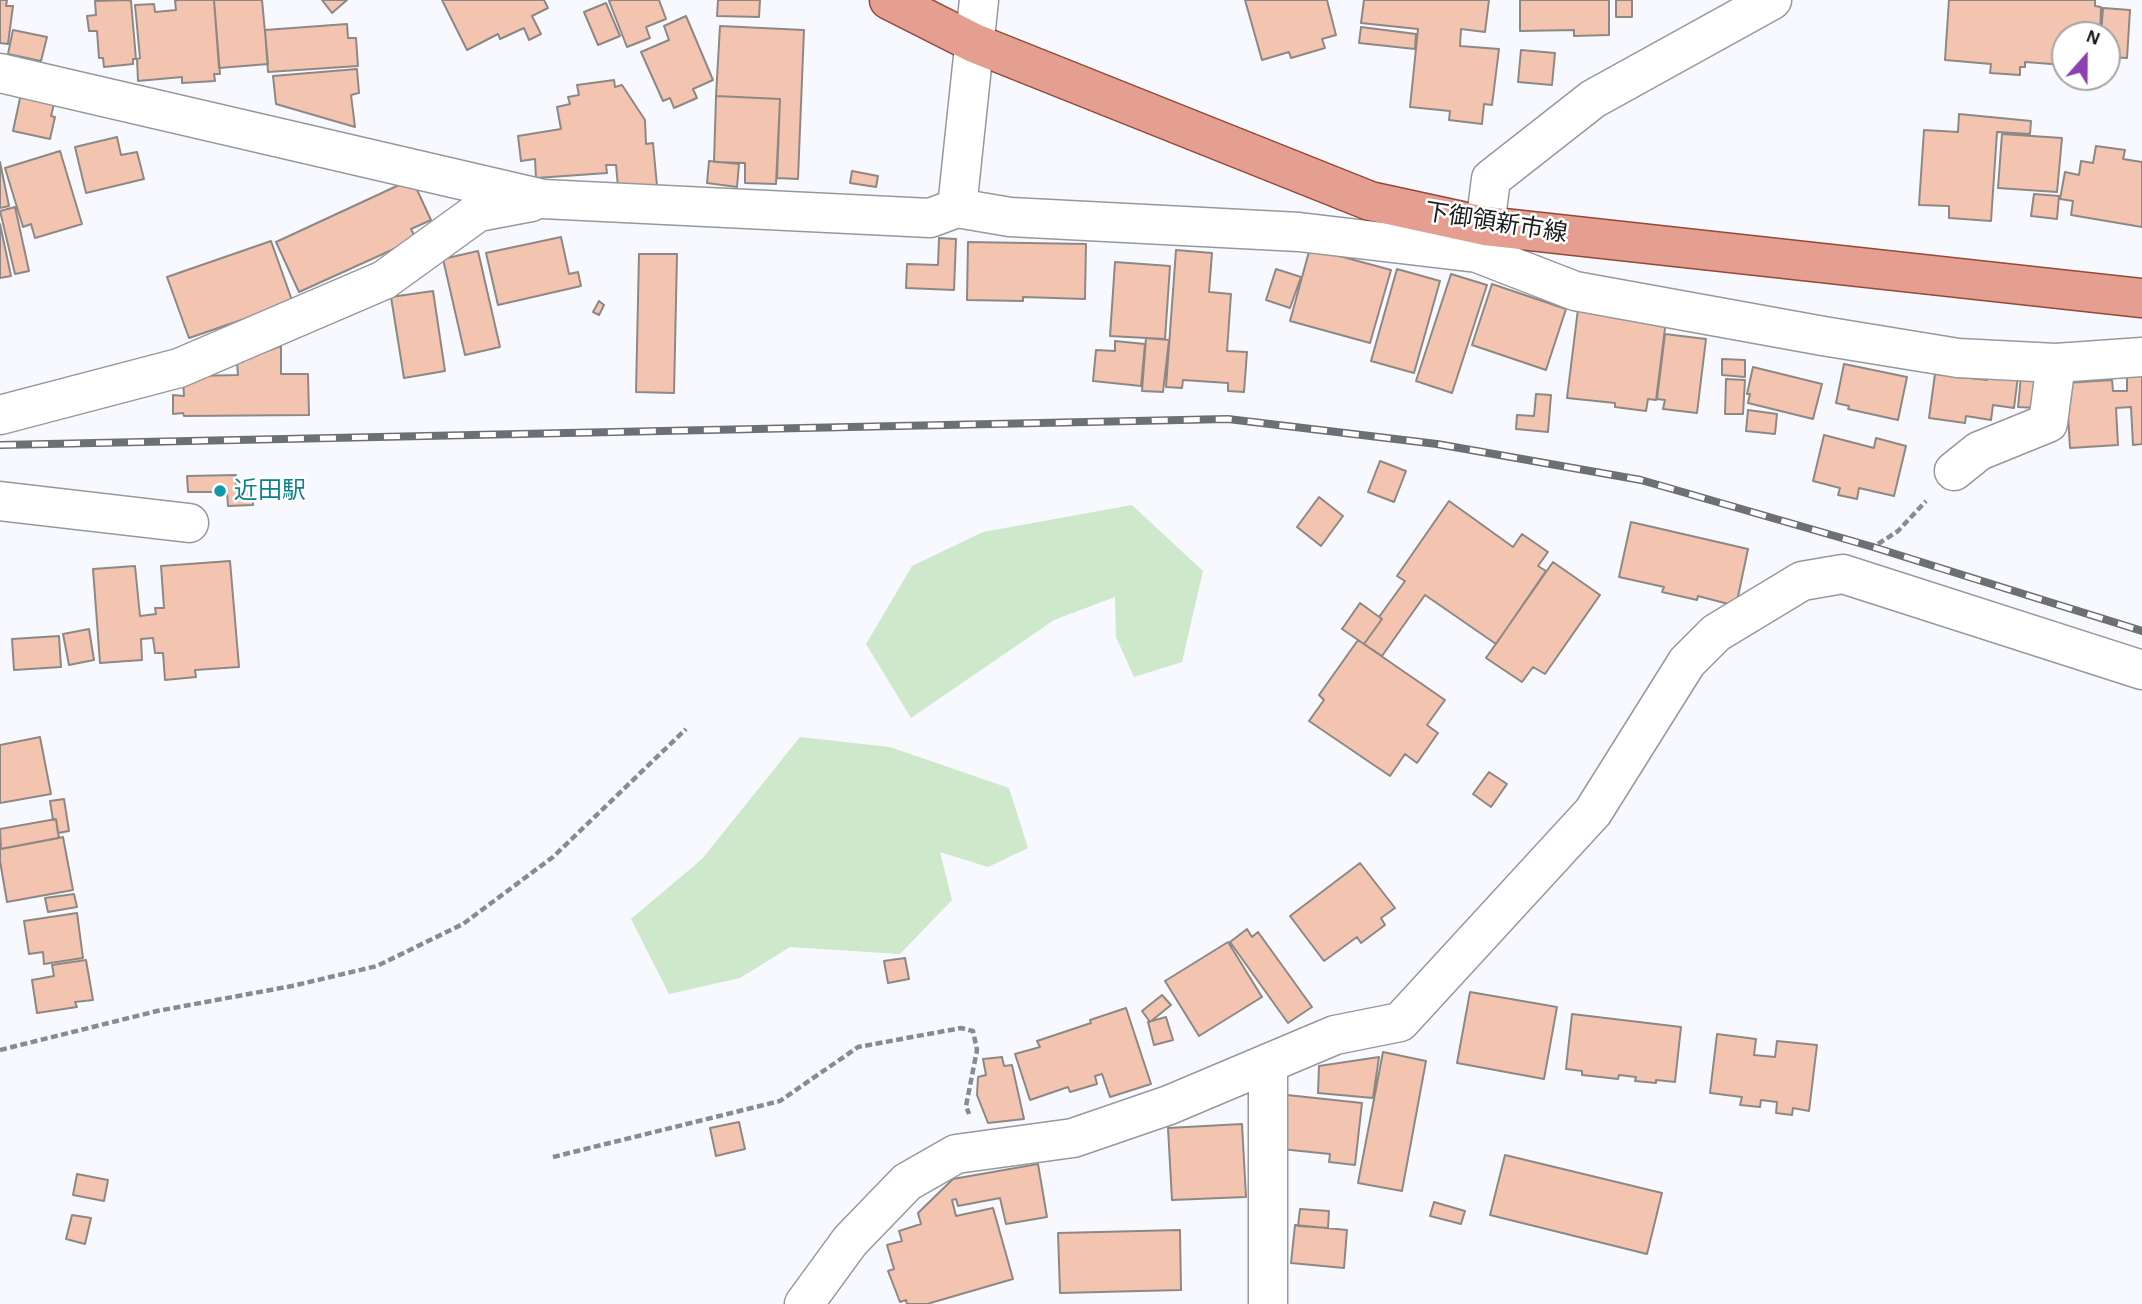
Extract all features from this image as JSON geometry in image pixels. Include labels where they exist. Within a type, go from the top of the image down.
[{"type":"main road","name":"下御領新市線","points":[[889,0],[974,43],[1370,201],[1481,240],[2142,298]]},
{"type":"street","points":[[957,208],[979,0]]},
{"type":"street","points":[[1481,240],[1492,179],[1592,99],[1772,0]]},
{"type":"street","points":[[0,73],[543,199],[930,218],[957,208],[1010,217],[1481,240],[1575,291],[1823,336],[1958,358],[2056,363],[2142,357]]},
{"type":"street","points":[[0,415],[179,368],[384,280],[478,212],[543,199]]},
{"type":"street","points":[[1955,471],[1979,451],[2048,423],[2056,363]]},
{"type":"street","points":[[0,501],[189,523]]},
{"type":"street","points":[[804,1304],[850,1241],[907,1182],[956,1154],[1073,1138],[1169,1105],[1335,1035],[1399,1022],[1593,812],[1686,662],[1716,634],[1802,581],[1843,574],[2142,670]]},
{"type":"street","points":[[1268,1063],[1268,1304]]},
{"type":"path","points":[[1843,574],[1873,547],[1898,531],[1955,471]]},
{"type":"path","points":[[0,1050],[157,1011],[292,986],[377,966],[463,924],[552,857],[686,729]]},
{"type":"path","points":[[553,1157],[780,1101],[858,1047],[961,1028],[973,1031],[976,1050],[966,1106],[982,1151]]},
{"type":"green space","points":[[1132,505],[1203,571],[1182,662],[1134,677],[1116,637],[1115,597],[1054,620],[911,718],[866,644],[912,566],[983,532]]},
{"type":"green space","points":[[800,737],[890,747],[1009,788],[1028,848],[988,867],[940,852],[952,900],[900,954],[790,947],[740,978],[669,994],[631,919],[702,859]]},
{"type":"building","points":[[0,0],[7,0],[6,6],[13,6],[8,44],[0,43]]},
{"type":"building","points":[[178,0],[214,0],[220,74],[214,74],[215,81],[182,83],[182,77],[138,81],[137,59],[140,58],[135,5],[154,4],[155,12],[176,10],[175,1]]},
{"type":"building","points":[[214,0],[262,0],[268,64],[219,68]]},
{"type":"building","points":[[322,0],[347,0],[332,13]]},
{"type":"building","points":[[442,0],[544,0],[548,8],[532,16],[541,34],[529,40],[524,28],[500,39],[498,34],[467,50]]},
{"type":"building","points":[[659,0],[666,19],[646,27],[650,38],[627,47],[609,1]]},
{"type":"building","points":[[718,0],[760,0],[759,17],[717,16]]},
{"type":"building","points":[[1245,0],[1327,0],[1336,35],[1322,39],[1325,48],[1291,58],[1289,52],[1262,60]]},
{"type":"building","points":[[1364,0],[1489,0],[1485,32],[1461,29],[1460,46],[1499,49],[1492,105],[1484,104],[1482,124],[1449,120],[1450,111],[1410,107],[1418,29],[1361,23]]},
{"type":"building","points":[[1520,0],[1609,0],[1609,35],[1574,36],[1574,30],[1520,31]]},
{"type":"building","points":[[1616,0],[1632,0],[1632,17],[1616,17]]},
{"type":"building","points":[[1949,0],[2095,0],[2095,6],[2101,7],[2100,21],[2051,21],[2051,64],[2025,62],[2025,67],[2020,67],[2020,75],[1990,73],[1991,64],[1945,60]]},
{"type":"building","points":[[95,1],[131,1],[136,59],[133,59],[133,64],[104,67],[103,58],[99,58],[97,31],[89,31],[87,16],[96,15]]},
{"type":"building","points":[[606,3],[620,36],[598,45],[584,12]]},
{"type":"building","points":[[2103,8],[2130,10],[2127,58],[2121,58],[2121,21],[2102,21]]},
{"type":"building","points":[[686,16],[713,80],[693,89],[697,98],[674,108],[670,98],[663,101],[641,52],[669,40],[664,26]]},
{"type":"building","points":[[347,24],[348,38],[356,38],[358,66],[268,72],[265,30]]},
{"type":"building","points":[[720,26],[804,30],[798,179],[777,178],[780,99],[716,96]]},
{"type":"building","points":[[1361,27],[1416,34],[1415,49],[1359,43]]},
{"type":"building","points":[[13,30],[47,37],[41,61],[8,54]]},
{"type":"building","points":[[1521,50],[1555,53],[1552,85],[1518,82]]},
{"type":"building","points":[[357,69],[359,93],[351,95],[355,127],[276,104],[273,76]]},
{"type":"building","points":[[614,80],[615,87],[622,85],[645,120],[646,144],[653,143],[657,186],[618,187],[616,165],[606,165],[607,173],[536,178],[535,159],[521,161],[518,136],[561,129],[557,107],[570,104],[568,97],[579,95],[577,85]]},
{"type":"building","points":[[22,89],[56,96],[51,116],[55,117],[50,139],[13,131]]},
{"type":"building","points":[[716,96],[780,99],[776,184],[745,183],[745,163],[714,162]]},
{"type":"building","points":[[1959,114],[2031,121],[2030,134],[1997,132],[1991,221],[1949,218],[1949,206],[1919,205],[1924,130],[1958,132]]},
{"type":"building","points":[[2002,134],[2062,138],[2057,192],[1998,188]]},
{"type":"building","points":[[117,137],[121,155],[137,152],[144,179],[86,193],[75,147]]},
{"type":"building","points":[[2096,146],[2125,150],[2123,159],[2142,162],[2142,227],[2071,215],[2073,201],[2060,199],[2065,172],[2079,175],[2081,161],[2093,163]]},
{"type":"building","points":[[60,151],[82,224],[35,238],[31,224],[23,227],[5,168]]},
{"type":"building","points":[[709,161],[739,164],[737,187],[707,183]]},
{"type":"building","points":[[0,162],[9,206],[0,208]]},
{"type":"building","points":[[852,171],[878,176],[876,187],[850,183]]},
{"type":"building","points":[[412,179],[431,220],[411,229],[416,239],[299,292],[276,242]]},
{"type":"building","points":[[2034,194],[2059,196],[2057,219],[2031,216]]},
{"type":"building","points":[[15,207],[29,271],[15,274],[0,211]]},
{"type":"building","points":[[0,224],[11,276],[0,278]]},
{"type":"building","points":[[561,237],[569,274],[578,272],[581,286],[498,305],[486,253]]},
{"type":"building","points":[[939,238],[956,239],[954,290],[906,288],[907,264],[938,265]]},
{"type":"building","points":[[271,241],[294,306],[253,316],[189,338],[167,277]]},
{"type":"building","points":[[968,242],[1086,244],[1085,299],[1023,297],[1023,301],[967,300]]},
{"type":"building","points":[[1310,248],[1391,270],[1370,343],[1290,321]]},
{"type":"building","points":[[1176,250],[1212,253],[1209,292],[1231,294],[1227,351],[1247,352],[1244,392],[1228,391],[1228,383],[1183,380],[1182,388],[1166,387]]},
{"type":"building","points":[[478,251],[500,347],[465,355],[443,259]]},
{"type":"building","points":[[639,254],[677,254],[674,393],[636,392]]},
{"type":"building","points":[[1115,262],[1170,266],[1165,339],[1110,336]]},
{"type":"building","points":[[1276,269],[1301,277],[1290,308],[1266,300]]},
{"type":"building","points":[[1397,269],[1440,281],[1414,373],[1371,361]]},
{"type":"building","points":[[1451,274],[1487,285],[1452,393],[1416,381]]},
{"type":"building","points":[[1492,284],[1566,309],[1546,370],[1472,345]]},
{"type":"building","points":[[433,291],[445,371],[404,378],[391,297]]},
{"type":"building","points":[[599,301],[604,305],[599,315],[593,312]]},
{"type":"building","points":[[1578,309],[1666,320],[1656,400],[1648,399],[1646,411],[1615,407],[1615,403],[1567,398]]},
{"type":"building","points":[[1665,334],[1706,339],[1697,413],[1663,409],[1665,400],[1657,399]]},
{"type":"building","points":[[1146,338],[1169,340],[1163,392],[1142,391]]},
{"type":"building","points":[[1115,341],[1145,344],[1141,386],[1093,381],[1096,350],[1115,351]]},
{"type":"building","points":[[281,346],[281,374],[308,374],[309,415],[173,414],[173,395],[184,396],[183,380],[195,376],[238,375],[237,362]]},
{"type":"building","points":[[1722,359],[1745,360],[1745,377],[1722,375]]},
{"type":"building","points":[[1844,364],[1907,377],[1898,420],[1848,409],[1849,406],[1836,403]]},
{"type":"building","points":[[1753,367],[1822,384],[1813,419],[1748,403],[1750,394],[1747,394]]},
{"type":"building","points":[[1988,372],[2018,376],[2014,408],[1993,405],[1991,420],[1966,416],[1965,423],[1929,418],[1935,374],[1987,380]]},
{"type":"building","points":[[2142,375],[2142,444],[2133,445],[2131,407],[2116,408],[2118,445],[2070,448],[2066,383],[2112,380],[2113,391],[2127,391],[2127,376]]},
{"type":"building","points":[[2021,376],[2038,378],[2036,408],[2018,407]]},
{"type":"building","points":[[1726,379],[1745,380],[1743,414],[1725,414]]},
{"type":"building","points":[[1536,394],[1551,395],[1548,432],[1516,429],[1517,415],[1534,416]]},
{"type":"building","points":[[1748,410],[1777,414],[1775,434],[1746,431]]},
{"type":"building","points":[[1824,435],[1874,448],[1876,438],[1906,446],[1894,496],[1859,488],[1857,499],[1838,495],[1840,488],[1813,481]]},
{"type":"building","points":[[1380,461],[1406,471],[1394,502],[1368,492]]},
{"type":"building","name":"近田駅","points":[[236,475],[236,490],[253,489],[253,505],[228,506],[227,492],[188,492],[187,476]]},
{"type":"building","points":[[1319,497],[1343,516],[1321,546],[1297,527]]},
{"type":"building","points":[[1449,501],[1513,547],[1522,534],[1548,552],[1538,566],[1546,571],[1496,644],[1425,595],[1382,656],[1364,644],[1382,619],[1379,617],[1405,581],[1397,576]]},
{"type":"building","points":[[1631,522],[1748,549],[1736,606],[1698,596],[1697,600],[1662,592],[1664,587],[1619,577]]},
{"type":"building","points":[[230,561],[239,667],[195,670],[196,677],[165,680],[163,653],[155,653],[153,638],[141,639],[142,660],[100,663],[93,569],[135,566],[140,616],[156,614],[155,608],[164,608],[161,566]]},
{"type":"building","points":[[1553,562],[1600,595],[1545,674],[1533,667],[1522,682],[1486,658]]},
{"type":"building","points":[[1360,603],[1382,619],[1364,644],[1342,629]]},
{"type":"building","points":[[89,629],[94,660],[69,665],[63,634]]},
{"type":"building","points":[[59,636],[61,667],[14,670],[12,639]]},
{"type":"building","points":[[1358,640],[1445,700],[1427,725],[1438,733],[1417,763],[1405,754],[1390,776],[1309,721],[1324,700],[1319,695]]},
{"type":"building","points":[[40,737],[51,794],[0,803],[0,745]]},
{"type":"building","points":[[1489,772],[1507,784],[1491,807],[1473,794]]},
{"type":"building","points":[[64,799],[69,831],[58,833],[50,801]]},
{"type":"building","points":[[56,819],[59,838],[1,849],[0,829]]},
{"type":"building","points":[[63,837],[73,890],[7,902],[0,849]]},
{"type":"building","points":[[1360,863],[1395,908],[1381,918],[1385,925],[1361,943],[1357,937],[1324,961],[1290,916]]},
{"type":"building","points":[[74,894],[77,907],[48,912],[45,898]]},
{"type":"building","points":[[77,913],[83,958],[44,964],[43,952],[29,954],[24,921]]},
{"type":"building","points":[[1247,929],[1252,937],[1258,932],[1312,1007],[1288,1023],[1230,942]]},
{"type":"building","points":[[1228,942],[1262,997],[1199,1036],[1165,981]]},
{"type":"building","points":[[905,958],[909,979],[888,983],[884,961]]},
{"type":"building","points":[[86,960],[93,1000],[75,1002],[77,1007],[37,1013],[32,980],[54,976],[52,965]]},
{"type":"building","points":[[1470,992],[1557,1007],[1544,1079],[1457,1063]]},
{"type":"building","points":[[1162,995],[1171,1005],[1150,1022],[1142,1011]]},
{"type":"building","points":[[1126,1008],[1151,1084],[1110,1097],[1102,1074],[1095,1076],[1097,1084],[1070,1092],[1068,1087],[1030,1100],[1015,1054],[1040,1047],[1037,1041]]},
{"type":"building","points":[[1572,1014],[1681,1027],[1675,1082],[1635,1081],[1636,1077],[1619,1075],[1618,1079],[1582,1075],[1582,1071],[1566,1069]]},
{"type":"building","points":[[1166,1017],[1173,1040],[1154,1045],[1148,1022]]},
{"type":"building","points":[[1717,1034],[1756,1039],[1754,1055],[1775,1057],[1777,1041],[1817,1045],[1809,1111],[1793,1108],[1792,1115],[1776,1113],[1777,1102],[1761,1100],[1760,1107],[1740,1105],[1742,1097],[1710,1093]]},
{"type":"building","points":[[1383,1052],[1426,1061],[1402,1191],[1358,1183]]},
{"type":"building","points":[[1002,1057],[1004,1066],[1012,1065],[1024,1119],[988,1123],[977,1095],[978,1077],[986,1075],[983,1059]]},
{"type":"building","points":[[1379,1057],[1373,1098],[1318,1093],[1319,1066]]},
{"type":"building","points":[[1287,1095],[1362,1103],[1355,1165],[1329,1162],[1330,1154],[1281,1149]]},
{"type":"building","points":[[739,1122],[745,1149],[716,1156],[710,1128]]},
{"type":"building","points":[[1242,1124],[1246,1197],[1172,1200],[1168,1128]]},
{"type":"building","points":[[1505,1155],[1662,1193],[1647,1254],[1490,1215]]},
{"type":"building","points":[[1038,1164],[1047,1217],[1006,1224],[1000,1198],[958,1206],[956,1199],[952,1200],[956,1216],[993,1208],[1013,1279],[927,1304],[907,1304],[906,1300],[900,1302],[888,1271],[894,1269],[887,1245],[902,1241],[899,1231],[921,1224],[918,1213],[953,1179]]},
{"type":"building","points":[[77,1174],[108,1180],[104,1201],[73,1195]]},
{"type":"building","points":[[1434,1202],[1465,1211],[1461,1224],[1430,1216]]},
{"type":"building","points":[[1300,1209],[1329,1211],[1328,1228],[1298,1226]]},
{"type":"building","points":[[72,1215],[91,1218],[85,1244],[66,1239]]},
{"type":"building","points":[[1295,1225],[1347,1230],[1344,1268],[1291,1263]]},
{"type":"building","points":[[1180,1230],[1181,1290],[1060,1293],[1058,1233]]},
{"type":"railway","points":[[0,445],[1228,419],[1437,444],[1641,480],[1873,547],[2142,631]]},
{"type":"place","name":"近田駅","points":[[220,491]]}]
